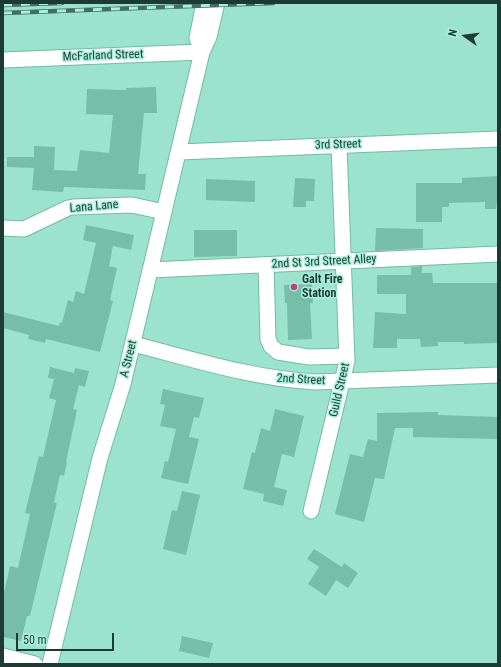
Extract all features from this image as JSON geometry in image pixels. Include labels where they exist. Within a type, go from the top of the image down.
[{"type":"street","name":"A Street","points":[[202,52],[197,38],[204,3]]},
{"type":"street","name":"A Street","points":[[50,664],[100,458],[123,384],[133,344],[202,52],[209,37],[217,3]]},
{"type":"street","name":"McFarland Street","points":[[3,60],[202,52]]},
{"type":"street","name":"3rd Street","points":[[179,152],[498,139]]},
{"type":"street","name":"Guild Street","points":[[311,511],[348,361],[339,145]]},
{"type":"street","name":"Lana Lane","points":[[3,228],[24,229],[72,207],[132,205],[164,212]]},
{"type":"street","name":"2nd St 3rd Street Alley","points":[[150,270],[498,254]]},
{"type":"street","points":[[266,265],[268,339],[271,346],[278,352],[309,357],[347,356]]},
{"type":"street","name":"2nd Street","points":[[133,344],[266,377],[290,381],[342,381],[498,375]]},
{"type":"street","points":[[3,656],[36,664]]},
{"type":"building","points":[[156,87],[157,113],[144,113],[138,174],[146,174],[145,190],[64,187],[63,192],[32,190],[34,168],[7,167],[7,157],[34,157],[34,146],[55,147],[54,170],[77,171],[80,150],[109,153],[113,115],[86,114],[87,89],[126,90],[126,88]]},
{"type":"building","points":[[498,176],[498,202],[496,209],[485,209],[485,202],[449,203],[449,207],[442,207],[442,222],[416,222],[416,183],[462,183],[462,178]]},
{"type":"building","points":[[295,178],[315,179],[314,201],[306,201],[306,207],[293,207]]},
{"type":"building","points":[[206,179],[255,181],[255,202],[206,200]]},
{"type":"building","points":[[86,225],[134,235],[131,250],[113,246],[109,266],[117,268],[110,300],[113,301],[100,352],[46,339],[45,343],[28,339],[29,335],[3,328],[3,312],[59,326],[60,322],[62,323],[68,300],[73,302],[76,291],[84,294],[96,243],[83,240]]},
{"type":"building","points":[[376,228],[423,229],[423,248],[375,251]]},
{"type":"building","points":[[194,230],[237,230],[237,256],[194,257]]},
{"type":"building","points":[[422,266],[422,273],[432,273],[433,283],[498,283],[498,343],[464,344],[464,342],[438,342],[438,346],[421,347],[420,339],[397,339],[397,348],[373,348],[375,312],[406,314],[406,294],[377,294],[377,275],[411,275],[411,267]]},
{"type":"building","points":[[312,284],[313,303],[310,303],[312,339],[288,340],[287,303],[285,303],[284,285]]},
{"type":"building","points":[[50,367],[74,373],[75,368],[89,371],[85,387],[79,385],[73,409],[77,410],[64,476],[60,475],[54,502],[57,503],[30,616],[27,616],[21,641],[3,637],[3,597],[10,566],[18,568],[30,514],[25,513],[39,456],[43,457],[56,400],[49,398],[54,379],[48,378]]},
{"type":"building","points":[[163,389],[204,398],[199,418],[194,417],[189,437],[199,439],[188,484],[161,478],[165,461],[168,462],[176,429],[160,426],[165,405],[160,404]]},
{"type":"building","points":[[275,409],[304,416],[294,457],[282,454],[274,487],[287,490],[283,506],[263,501],[264,494],[243,489],[252,452],[255,453],[261,428],[270,431]]},
{"type":"building","points":[[438,412],[438,415],[498,417],[498,439],[413,437],[413,428],[395,428],[384,479],[375,478],[364,522],[335,514],[350,454],[363,457],[368,439],[377,441],[377,413]]},
{"type":"building","points":[[182,491],[200,495],[186,555],[163,549],[172,510],[177,511]]},
{"type":"building","points":[[314,549],[342,567],[344,563],[358,573],[348,588],[336,580],[326,596],[308,584],[319,567],[307,559]]},
{"type":"building","points":[[182,636],[213,643],[209,658],[179,651]]},
{"type":"railway","points":[[3,5],[62,3]]},
{"type":"railway","points":[[3,13],[273,3]]},
{"type":"place","name":"Galt Fire Station","points":[[294,287]]}]
